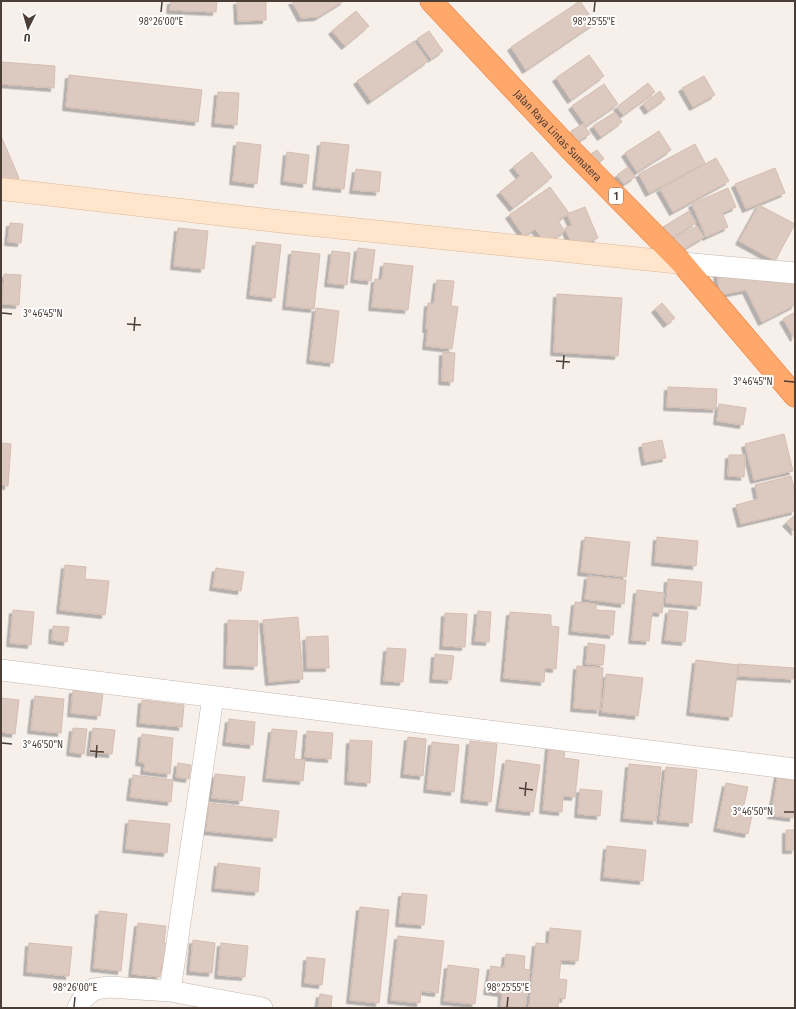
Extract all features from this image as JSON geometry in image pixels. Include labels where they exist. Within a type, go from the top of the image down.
[{"type":"highway","name":"Jalan Raya Lintas Sumatera","points":[[431,1],[565,143],[682,263],[795,396]]},
{"type":"street","points":[[1,189],[285,222],[795,274]]},
{"type":"street","points":[[1,670],[795,769]]},
{"type":"street","points":[[170,991],[213,697]]},
{"type":"street","points":[[78,1008],[83,998],[94,989],[109,987],[170,991],[262,1008]]},
{"type":"building","points":[[171,1],[217,1],[216,12],[170,10]]},
{"type":"building","points":[[237,1],[266,1],[266,20],[238,21]]},
{"type":"building","points":[[292,1],[344,1],[318,17],[301,18]]},
{"type":"building","points":[[580,1],[595,23],[526,70],[511,47]]},
{"type":"building","points":[[356,11],[369,26],[345,46],[332,31]]},
{"type":"building","points":[[429,31],[443,51],[431,59],[417,39]]},
{"type":"building","points":[[414,41],[428,61],[371,101],[357,81]]},
{"type":"building","points":[[589,55],[604,76],[571,100],[556,78]]},
{"type":"building","points":[[1,62],[55,66],[54,88],[1,84]]},
{"type":"building","points":[[69,75],[202,90],[198,122],[66,107]]},
{"type":"building","points":[[704,76],[715,95],[693,107],[682,88]]},
{"type":"building","points":[[648,83],[655,92],[623,115],[617,107]]},
{"type":"building","points":[[604,84],[618,104],[586,126],[572,106]]},
{"type":"building","points":[[660,91],[665,99],[648,111],[643,104]]},
{"type":"building","points":[[218,92],[239,93],[237,125],[215,123]]},
{"type":"building","points":[[615,112],[622,122],[601,137],[593,126]]},
{"type":"building","points":[[583,124],[590,134],[577,142],[571,131]]},
{"type":"building","points":[[659,131],[671,150],[637,172],[625,153]]},
{"type":"building","points":[[1,136],[19,178],[1,184]]},
{"type":"building","points":[[237,142],[261,145],[257,184],[233,181]]},
{"type":"building","points":[[321,142],[349,145],[344,189],[316,186]]},
{"type":"building","points":[[695,144],[705,163],[649,193],[639,174]]},
{"type":"building","points":[[597,150],[604,159],[593,167],[586,157]]},
{"type":"building","points":[[287,152],[309,155],[306,184],[284,181]]},
{"type":"building","points":[[532,152],[552,177],[513,208],[500,192],[520,176],[513,167]]},
{"type":"building","points":[[716,158],[729,181],[673,212],[660,189]]},
{"type":"building","points":[[628,167],[635,177],[624,184],[617,175]]},
{"type":"building","points":[[775,168],[785,193],[746,209],[735,184]]},
{"type":"building","points":[[356,169],[381,172],[379,192],[353,190]]},
{"type":"building","points":[[550,187],[569,213],[558,221],[565,231],[546,244],[535,229],[524,236],[509,215]]},
{"type":"building","points":[[728,188],[736,207],[722,213],[728,227],[706,237],[692,204]]},
{"type":"building","points":[[759,205],[795,224],[775,261],[739,241]]},
{"type":"building","points":[[585,207],[598,238],[574,249],[565,228],[572,225],[567,214]]},
{"type":"building","points":[[689,211],[696,223],[670,239],[663,227]]},
{"type":"building","points":[[10,223],[23,224],[21,243],[8,242]]},
{"type":"building","points":[[697,226],[704,237],[677,253],[670,241]]},
{"type":"building","points":[[178,228],[208,231],[204,269],[174,266]]},
{"type":"building","points":[[256,242],[281,245],[275,298],[250,295]]},
{"type":"building","points":[[358,248],[375,250],[371,281],[354,279]]},
{"type":"building","points":[[292,251],[320,254],[314,309],[286,306]]},
{"type":"building","points":[[332,251],[350,253],[347,285],[328,283]]},
{"type":"building","points":[[384,263],[413,266],[408,310],[372,307],[375,279],[382,280]]},
{"type":"building","points":[[717,273],[795,281],[795,305],[762,322],[746,290],[720,295]]},
{"type":"building","points":[[4,274],[21,275],[19,305],[2,304]]},
{"type":"building","points":[[437,280],[454,281],[451,306],[458,307],[452,349],[426,346],[428,329],[426,329],[428,303],[434,304]]},
{"type":"building","points":[[557,294],[622,298],[618,356],[554,352]]},
{"type":"building","points":[[662,303],[675,318],[667,324],[655,309]]},
{"type":"building","points":[[316,308],[339,311],[333,363],[310,360]]},
{"type":"building","points":[[795,312],[795,337],[794,338],[783,319]]},
{"type":"building","points":[[443,352],[455,353],[453,382],[442,381]]},
{"type":"building","points":[[668,387],[717,389],[716,409],[667,407]]},
{"type":"building","points":[[719,404],[746,408],[743,425],[717,421]]},
{"type":"building","points":[[784,434],[793,471],[754,480],[745,444]]},
{"type":"building","points":[[662,440],[666,458],[645,462],[642,444]]},
{"type":"building","points":[[1,443],[11,444],[8,486],[1,485]]},
{"type":"building","points":[[729,455],[745,455],[744,477],[728,476]]},
{"type":"building","points":[[791,476],[795,492],[795,511],[741,524],[736,505],[758,499],[755,485]]},
{"type":"building","points":[[795,515],[795,532],[786,523]]},
{"type":"building","points":[[585,537],[630,542],[626,577],[581,572]]},
{"type":"building","points":[[657,537],[698,541],[696,566],[655,562]]},
{"type":"building","points":[[65,565],[86,567],[85,579],[109,581],[105,615],[60,610]]},
{"type":"building","points":[[216,568],[244,572],[241,591],[213,587]]},
{"type":"building","points":[[588,576],[626,580],[624,604],[585,599]]},
{"type":"building","points":[[668,579],[702,582],[700,606],[666,603]]},
{"type":"building","points":[[637,590],[664,593],[662,613],[652,612],[649,641],[632,640]]},
{"type":"building","points":[[575,602],[596,604],[596,610],[615,611],[613,635],[572,631]]},
{"type":"building","points":[[13,610],[34,612],[31,645],[10,643]]},
{"type":"building","points":[[669,610],[688,612],[685,642],[665,640]]},
{"type":"building","points":[[478,611],[491,612],[489,642],[475,641]]},
{"type":"building","points":[[510,612],[551,615],[551,626],[559,627],[556,669],[545,668],[544,682],[504,678]]},
{"type":"building","points":[[445,613],[467,614],[465,647],[443,646]]},
{"type":"building","points":[[298,617],[303,679],[269,682],[263,620]]},
{"type":"building","points":[[228,620],[258,621],[257,666],[227,665]]},
{"type":"building","points":[[53,626],[69,627],[67,642],[52,640]]},
{"type":"building","points":[[328,636],[329,668],[307,668],[306,637]]},
{"type":"building","points":[[588,643],[605,645],[603,665],[586,664]]},
{"type":"building","points":[[387,648],[406,649],[403,682],[384,681]]},
{"type":"building","points":[[435,654],[454,656],[451,680],[433,679]]},
{"type":"building","points":[[696,660],[738,665],[732,717],[690,712]]},
{"type":"building","points":[[738,664],[794,668],[794,679],[738,676]]},
{"type":"building","points":[[577,666],[603,668],[600,710],[574,708]]},
{"type":"building","points":[[606,674],[643,678],[638,716],[602,712]]},
{"type":"building","points":[[73,690],[103,693],[100,716],[71,713]]},
{"type":"building","points":[[35,696],[64,699],[61,733],[31,730]]},
{"type":"building","points":[[1,698],[19,700],[15,734],[1,732]]},
{"type":"building","points":[[142,700],[184,705],[182,727],[140,723]]},
{"type":"building","points":[[229,719],[255,722],[253,745],[226,742]]},
{"type":"building","points":[[73,728],[87,729],[84,754],[70,752]]},
{"type":"building","points":[[93,728],[115,730],[112,754],[90,752]]},
{"type":"building","points":[[272,729],[297,731],[294,759],[305,760],[303,781],[266,778]]},
{"type":"building","points":[[307,731],[333,733],[331,759],[305,757]]},
{"type":"building","points":[[142,734],[173,738],[170,774],[144,771],[145,763],[139,762]]},
{"type":"building","points":[[408,737],[426,739],[423,776],[404,774]]},
{"type":"building","points":[[350,740],[372,741],[370,783],[348,781]]},
{"type":"building","points":[[470,741],[497,744],[491,802],[464,799]]},
{"type":"building","points":[[432,742],[459,745],[454,792],[427,789]]},
{"type":"building","points":[[549,746],[565,747],[564,758],[579,760],[575,797],[563,796],[562,812],[543,810]]},
{"type":"building","points":[[506,760],[540,765],[533,812],[499,808]]},
{"type":"building","points":[[178,763],[191,765],[189,779],[176,777]]},
{"type":"building","points":[[629,764],[661,767],[656,821],[624,818]]},
{"type":"building","points":[[666,767],[697,770],[692,823],[660,820]]},
{"type":"building","points":[[215,774],[245,777],[242,801],[212,798]]},
{"type":"building","points":[[778,774],[795,776],[793,818],[771,815]]},
{"type":"building","points":[[133,775],[173,780],[171,802],[130,797]]},
{"type":"building","points":[[726,783],[748,787],[742,813],[752,815],[748,834],[717,828]]},
{"type":"building","points":[[580,789],[602,791],[600,816],[578,814]]},
{"type":"building","points":[[209,803],[279,811],[276,838],[206,831]]},
{"type":"building","points":[[129,820],[170,824],[167,853],[126,849]]},
{"type":"building","points":[[786,830],[795,830],[795,850],[786,850]]},
{"type":"building","points":[[607,846],[646,850],[643,881],[604,877]]},
{"type":"building","points":[[218,863],[260,868],[258,892],[215,888]]},
{"type":"building","points":[[402,893],[427,895],[424,925],[399,923]]},
{"type":"building","points":[[360,907],[389,910],[379,1003],[350,1000]]},
{"type":"building","points":[[99,911],[127,914],[121,971],[94,968]]},
{"type":"building","points":[[138,923],[166,926],[164,943],[172,944],[170,968],[161,967],[160,977],[132,974]]},
{"type":"building","points":[[550,928],[581,931],[578,961],[561,960],[559,979],[567,980],[565,999],[559,998],[558,1008],[529,1008],[536,943],[549,944]]},
{"type":"building","points":[[398,936],[444,941],[438,993],[421,991],[420,1003],[391,1000]]},
{"type":"building","points":[[193,940],[215,943],[212,973],[190,971]]},
{"type":"building","points":[[29,943],[72,947],[69,976],[27,972]]},
{"type":"building","points":[[221,943],[248,946],[245,977],[218,975]]},
{"type":"building","points":[[506,954],[525,956],[524,969],[530,970],[525,1008],[501,1006],[502,993],[487,991],[491,966],[504,968]]},
{"type":"building","points":[[307,957],[325,959],[322,985],[305,983]]},
{"type":"building","points":[[448,965],[479,969],[475,1004],[444,1001]]},
{"type":"building","points":[[320,994],[332,996],[331,1008],[318,1008]]}]
